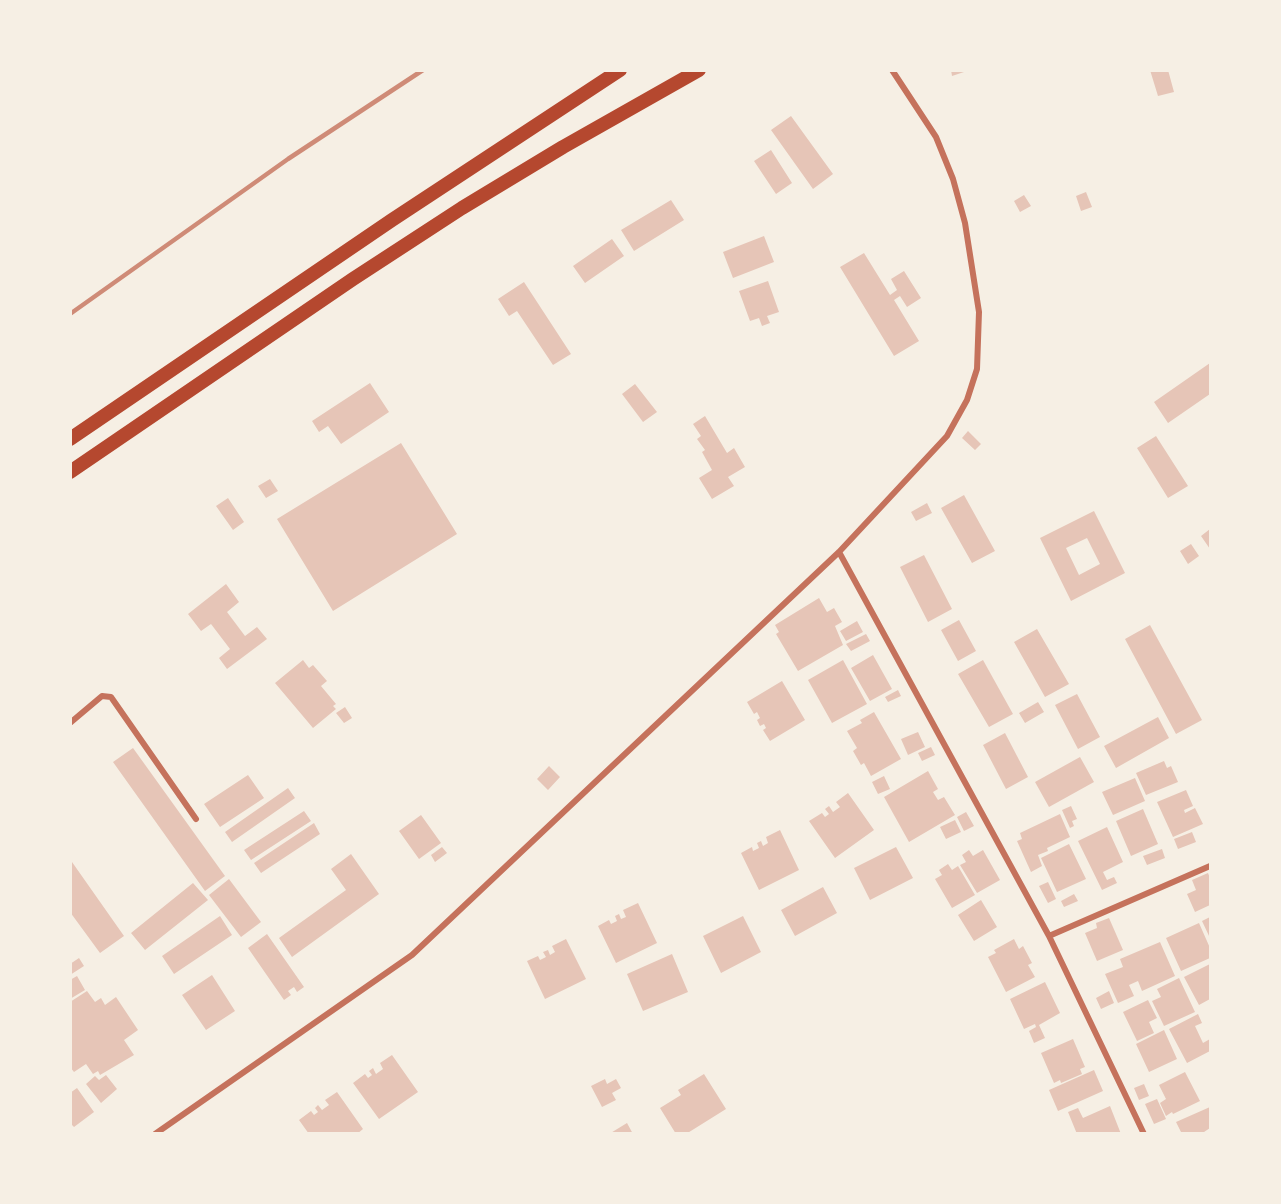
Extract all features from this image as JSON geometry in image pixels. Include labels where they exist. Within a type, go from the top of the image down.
[{"type":"main road","points":[[70,439],[392,220],[620,70]]},
{"type":"main road","points":[[70,472],[353,279],[462,208],[563,147],[699,70]]},
{"type":"street","points":[[155,1134],[412,955],[839,552],[947,436],[966,400],[977,369],[979,312],[965,223],[956,190],[936,137],[892,70]]},
{"type":"street","points":[[839,552],[1049,936],[1144,1134]]},
{"type":"street","points":[[70,723],[102,696],[111,697],[196,819]]},
{"type":"street","points":[[1049,936],[1210,866]]},
{"type":"building","points":[[951,70],[967,70],[967,71],[952,76]]},
{"type":"building","points":[[1150,70],[1168,70],[1174,92],[1158,96]]},
{"type":"building","points":[[791,116],[833,174],[813,189],[771,130]]},
{"type":"building","points":[[771,150],[792,183],[776,194],[754,161]]},
{"type":"building","points":[[1086,192],[1092,207],[1081,211],[1076,196]]},
{"type":"building","points":[[1024,195],[1031,206],[1020,212],[1014,201]]},
{"type":"building","points":[[671,200],[684,220],[634,251],[621,230]]},
{"type":"building","points":[[764,236],[774,262],[733,278],[723,252]]},
{"type":"building","points":[[612,239],[624,256],[585,283],[573,266]]},
{"type":"building","points":[[864,253],[890,295],[897,290],[891,279],[904,271],[921,298],[907,307],[900,296],[894,300],[919,341],[894,356],[840,267]]},
{"type":"building","points":[[768,281],[779,312],[767,316],[770,323],[762,326],[759,318],[750,321],[739,291]]},
{"type":"building","points":[[524,282],[571,354],[553,365],[517,311],[509,316],[498,299]]},
{"type":"building","points":[[1210,363],[1210,394],[1168,423],[1154,402]]},
{"type":"building","points":[[370,383],[389,412],[341,444],[328,426],[319,432],[312,421]]},
{"type":"building","points":[[635,384],[657,412],[643,422],[622,394]]},
{"type":"building","points":[[705,416],[727,453],[734,448],[745,467],[728,477],[734,486],[712,499],[699,478],[712,470],[702,452],[705,450],[697,439],[701,436],[693,424]]},
{"type":"building","points":[[968,431],[981,444],[975,450],[962,438]]},
{"type":"building","points":[[1156,436],[1188,486],[1168,498],[1137,448]]},
{"type":"building","points":[[401,443],[457,534],[333,611],[277,519]]},
{"type":"building","points":[[270,479],[278,491],[266,498],[258,486]]},
{"type":"building","points":[[964,495],[995,551],[972,563],[941,508]]},
{"type":"building","points":[[228,498],[244,522],[233,530],[216,506]]},
{"type":"building","points":[[927,503],[932,513],[916,521],[911,512]]},
{"type":"building","points":[[1094,511],[1125,573],[1071,601],[1040,538]],"holes":[[[1087,538],[1100,564],[1079,575],[1066,548]]]},
{"type":"building","points":[[1210,529],[1210,549],[1201,536]]},
{"type":"building","points":[[1191,544],[1199,556],[1188,564],[1180,551]]},
{"type":"building","points":[[924,555],[952,609],[928,622],[900,567]]},
{"type":"building","points":[[226,584],[239,602],[227,612],[245,636],[257,627],[267,639],[227,669],[219,658],[230,649],[211,624],[201,631],[188,614]]},
{"type":"building","points":[[819,598],[827,612],[834,608],[842,622],[835,626],[843,645],[798,671],[776,634],[779,632],[775,625]]},
{"type":"building","points":[[959,620],[976,651],[958,661],[941,630]]},
{"type":"building","points":[[857,621],[863,632],[846,641],[840,631]]},
{"type":"building","points":[[1150,625],[1202,720],[1176,734],[1125,639]]},
{"type":"building","points":[[1037,629],[1069,684],[1045,697],[1014,642]]},
{"type":"building","points":[[866,634],[870,641],[851,651],[846,644]]},
{"type":"building","points":[[873,655],[892,689],[870,701],[851,668]]},
{"type":"building","points":[[303,660],[309,668],[313,665],[327,681],[321,686],[336,704],[333,706],[336,709],[313,728],[275,683]]},
{"type":"building","points":[[843,660],[867,704],[832,723],[808,680]]},
{"type":"building","points":[[983,660],[1013,714],[989,727],[958,674]]},
{"type":"building","points":[[782,681],[805,720],[770,741],[763,730],[766,728],[764,724],[760,726],[757,720],[760,718],[757,712],[754,714],[747,702]]},
{"type":"building","points":[[898,690],[901,696],[888,702],[885,697]]},
{"type":"building","points":[[1077,694],[1100,737],[1078,749],[1055,705]]},
{"type":"building","points":[[1038,702],[1044,712],[1025,723],[1019,713]]},
{"type":"building","points":[[345,707],[352,718],[344,723],[336,713]]},
{"type":"building","points":[[874,712],[901,759],[871,776],[864,763],[861,765],[853,751],[857,748],[847,731],[862,723],[860,720]]},
{"type":"building","points":[[1158,717],[1169,738],[1116,768],[1104,746]]},
{"type":"building","points":[[918,732],[925,747],[908,755],[901,739]]},
{"type":"building","points":[[1005,733],[1028,777],[1006,789],[983,745]]},
{"type":"building","points":[[931,747],[935,755],[922,761],[918,753]]},
{"type":"building","points":[[133,748],[225,876],[205,891],[113,762]]},
{"type":"building","points":[[1080,757],[1094,782],[1049,807],[1035,782]]},
{"type":"building","points":[[1164,761],[1167,768],[1171,766],[1178,782],[1146,795],[1136,773]]},
{"type":"building","points":[[549,766],[560,777],[548,790],[537,779]]},
{"type":"building","points":[[928,771],[938,789],[933,792],[938,800],[944,797],[955,815],[909,842],[884,797]]},
{"type":"building","points":[[248,775],[264,798],[220,827],[204,804]]},
{"type":"building","points":[[884,776],[890,789],[878,794],[872,782]]},
{"type":"building","points":[[1135,778],[1145,801],[1113,815],[1102,792]]},
{"type":"building","points":[[288,788],[295,798],[232,842],[225,832]]},
{"type":"building","points":[[1186,790],[1193,806],[1184,810],[1185,813],[1195,808],[1203,824],[1173,837],[1157,802]]},
{"type":"building","points":[[848,793],[874,830],[835,858],[809,821],[822,813],[825,817],[829,814],[825,809],[829,806],[833,812],[840,807],[836,802]]},
{"type":"building","points":[[1071,806],[1077,819],[1072,821],[1074,826],[1070,828],[1062,810]]},
{"type":"building","points":[[1143,809],[1158,844],[1131,856],[1116,821]]},
{"type":"building","points":[[304,811],[311,821],[251,860],[244,850]]},
{"type":"building","points":[[966,812],[974,826],[964,831],[957,817]]},
{"type":"building","points":[[1060,814],[1070,837],[1038,855],[1042,866],[1031,872],[1017,841],[1022,839],[1020,833]]},
{"type":"building","points":[[421,815],[441,843],[419,859],[399,831]]},
{"type":"building","points":[[955,820],[961,832],[946,839],[940,827]]},
{"type":"building","points":[[314,823],[320,834],[261,873],[254,863]]},
{"type":"building","points":[[1107,827],[1123,862],[1103,872],[1107,880],[1114,877],[1117,883],[1102,890],[1078,841]]},
{"type":"building","points":[[780,830],[799,870],[759,890],[741,853],[752,847],[753,851],[759,848],[757,843],[761,841],[763,846],[768,843],[766,837]]},
{"type":"building","points":[[1192,832],[1196,842],[1178,849],[1174,839]]},
{"type":"building","points":[[1069,844],[1086,879],[1057,892],[1041,858]]},
{"type":"building","points":[[442,847],[447,853],[435,862],[431,855]]},
{"type":"building","points":[[896,847],[913,878],[870,900],[854,868]]},
{"type":"building","points":[[1162,849],[1165,858],[1147,865],[1143,856]]},
{"type":"building","points":[[969,850],[973,856],[983,850],[1000,880],[977,893],[960,865],[966,862],[962,855]]},
{"type":"building","points":[[351,854],[379,894],[292,957],[279,938],[346,890],[331,869]]},
{"type":"building","points":[[72,862],[124,936],[100,953],[70,912],[70,864]]},
{"type":"building","points":[[948,864],[952,870],[958,866],[975,895],[952,908],[935,879],[942,875],[939,870]]},
{"type":"building","points":[[1208,873],[1210,905],[1195,912],[1187,894],[1196,890],[1192,880]]},
{"type":"building","points":[[229,879],[261,922],[241,937],[209,895]]},
{"type":"building","points":[[1048,882],[1056,899],[1048,903],[1039,886]]},
{"type":"building","points":[[193,883],[208,900],[145,950],[131,933]]},
{"type":"building","points":[[823,887],[837,913],[795,936],[781,910]]},
{"type":"building","points":[[1074,894],[1078,901],[1064,907],[1061,901]]},
{"type":"building","points":[[981,900],[997,927],[974,941],[958,915]]},
{"type":"building","points":[[638,903],[657,943],[616,963],[598,926],[609,920],[611,924],[617,921],[615,916],[619,914],[621,919],[626,917],[623,910]]},
{"type":"building","points":[[220,916],[232,935],[174,974],[162,956]]},
{"type":"building","points":[[743,916],[761,952],[721,973],[703,936]]},
{"type":"building","points":[[1210,917],[1210,938],[1202,921]]},
{"type":"building","points":[[1109,918],[1123,950],[1097,961],[1085,933],[1097,928],[1096,923]]},
{"type":"building","points":[[1199,923],[1210,948],[1210,958],[1181,971],[1166,938]]},
{"type":"building","points":[[267,934],[304,987],[297,992],[294,987],[288,991],[291,995],[284,1000],[248,948]]},
{"type":"building","points":[[566,939],[586,979],[545,999],[527,961],[538,956],[540,960],[546,957],[543,952],[548,950],[550,955],[555,952],[552,946]]},
{"type":"building","points":[[1014,939],[1019,949],[1023,946],[1032,963],[1028,965],[1035,977],[1006,992],[988,957],[996,953],[994,950]]},
{"type":"building","points":[[1160,942],[1175,976],[1142,991],[1138,981],[1129,985],[1134,996],[1118,1003],[1105,974],[1123,967],[1120,959]]},
{"type":"building","points":[[672,954],[688,992],[643,1011],[627,974]]},
{"type":"building","points":[[79,958],[84,966],[70,975],[70,964]]},
{"type":"building","points":[[1210,964],[1210,999],[1199,1005],[1184,977]]},
{"type":"building","points":[[212,975],[235,1011],[206,1030],[182,995]]},
{"type":"building","points":[[77,976],[85,990],[70,999],[70,980]]},
{"type":"building","points":[[1179,978],[1195,1012],[1164,1026],[1152,1001],[1161,997],[1157,989]]},
{"type":"building","points":[[1045,982],[1060,1013],[1039,1025],[1045,1038],[1034,1043],[1029,1031],[1036,1027],[1035,1024],[1024,1029],[1010,999]]},
{"type":"building","points":[[87,991],[95,1002],[101,998],[105,1005],[116,997],[138,1030],[124,1040],[134,1055],[100,1075],[98,1071],[93,1074],[86,1064],[74,1072],[70,1067],[70,1002]]},
{"type":"building","points":[[1109,991],[1114,1003],[1101,1009],[1096,998]]},
{"type":"building","points":[[1148,1000],[1157,1018],[1149,1022],[1154,1033],[1137,1041],[1123,1012]]},
{"type":"building","points":[[1198,1014],[1202,1023],[1195,1026],[1203,1043],[1210,1039],[1210,1051],[1187,1063],[1169,1029]]},
{"type":"building","points":[[1164,1030],[1177,1059],[1149,1072],[1136,1044]]},
{"type":"building","points":[[1073,1039],[1085,1067],[1080,1069],[1082,1074],[1061,1083],[1060,1080],[1054,1083],[1041,1053]]},
{"type":"building","points":[[392,1055],[418,1092],[379,1119],[353,1083],[365,1074],[368,1078],[372,1075],[369,1071],[373,1068],[376,1074],[383,1069],[380,1063]]},
{"type":"building","points":[[1094,1070],[1103,1091],[1058,1111],[1049,1090]]},
{"type":"building","points":[[1185,1072],[1200,1101],[1166,1116],[1160,1103],[1166,1099],[1159,1085]]},
{"type":"building","points":[[704,1074],[726,1109],[686,1134],[676,1134],[660,1108],[681,1095],[678,1090]]},
{"type":"building","points":[[106,1075],[117,1089],[101,1103],[86,1084],[95,1076],[99,1080]]},
{"type":"building","points":[[605,1079],[607,1084],[616,1079],[621,1088],[612,1093],[616,1100],[602,1107],[591,1086]]},
{"type":"building","points":[[1144,1084],[1149,1096],[1139,1100],[1134,1088]]},
{"type":"building","points":[[77,1088],[94,1112],[74,1127],[70,1123],[70,1093]]},
{"type":"building","points":[[337,1092],[363,1129],[357,1134],[309,1134],[299,1120],[311,1111],[314,1115],[318,1112],[315,1108],[318,1105],[322,1110],[329,1105],[325,1100]]},
{"type":"building","points":[[1157,1099],[1166,1119],[1154,1124],[1145,1104]]},
{"type":"building","points":[[1110,1106],[1121,1134],[1077,1134],[1068,1112],[1078,1108],[1083,1118]]},
{"type":"building","points":[[1210,1107],[1210,1128],[1201,1134],[1182,1134],[1176,1122]]},
{"type":"building","points":[[627,1123],[633,1134],[609,1134]]},
{"type":"railway","points":[[70,314],[288,159],[423,70]]}]
